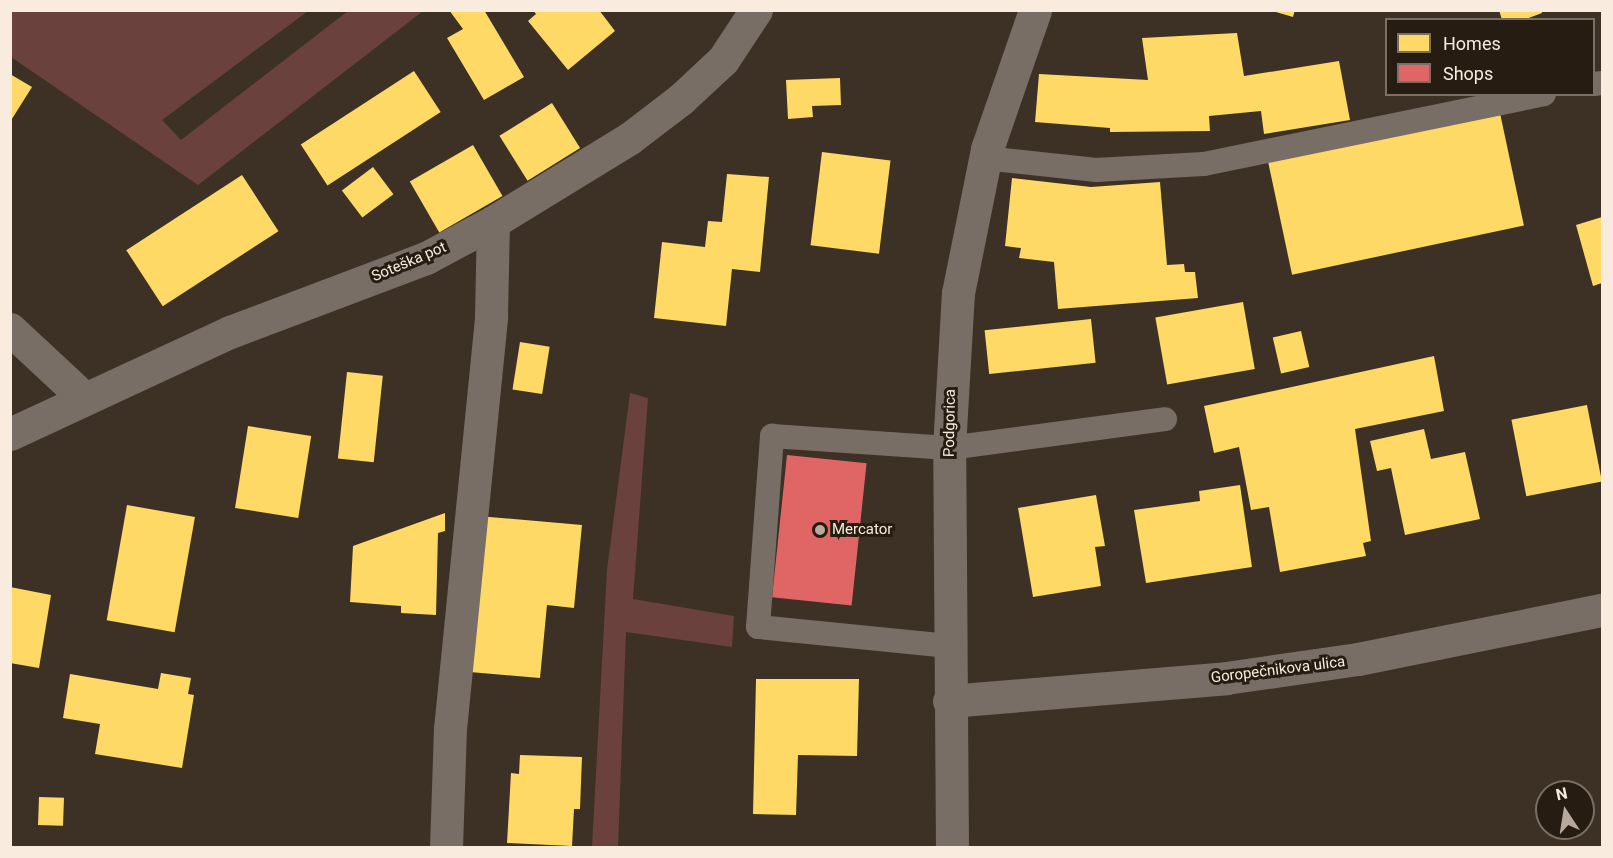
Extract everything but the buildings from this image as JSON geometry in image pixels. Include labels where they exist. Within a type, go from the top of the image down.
[{"type":"street","name":"Soteška pot","points":[[10,434],[230,332],[426,258],[494,222],[630,138],[681,99],[723,60],[756,10]]},
{"type":"street","name":"Podgorica","points":[[952,848],[949,701],[949,448],[958,293],[984,158],[1035,10]]},
{"type":"street","points":[[446,848],[450,729],[491,316],[494,222]]},
{"type":"street","points":[[10,328],[84,398]]},
{"type":"street","name":"Goropečnikova ulica","points":[[949,701],[1226,678],[1359,660],[1602,610]]},
{"type":"lane","points":[[984,158],[1096,170],[1204,164],[1534,96]]},
{"type":"lane","points":[[949,646],[758,627],[772,436],[949,448],[1165,418]]},
{"type":"shaded area","points":[[11,10],[308,11],[162,120],[181,140],[348,11],[423,11],[198,185],[11,57]]},
{"type":"shaded area","points":[[630,393],[648,398],[633,599],[734,616],[732,647],[626,632],[618,847],[592,847],[607,570]]},
{"type":"place","name":"Mercator","points":[[820,530]]}]
